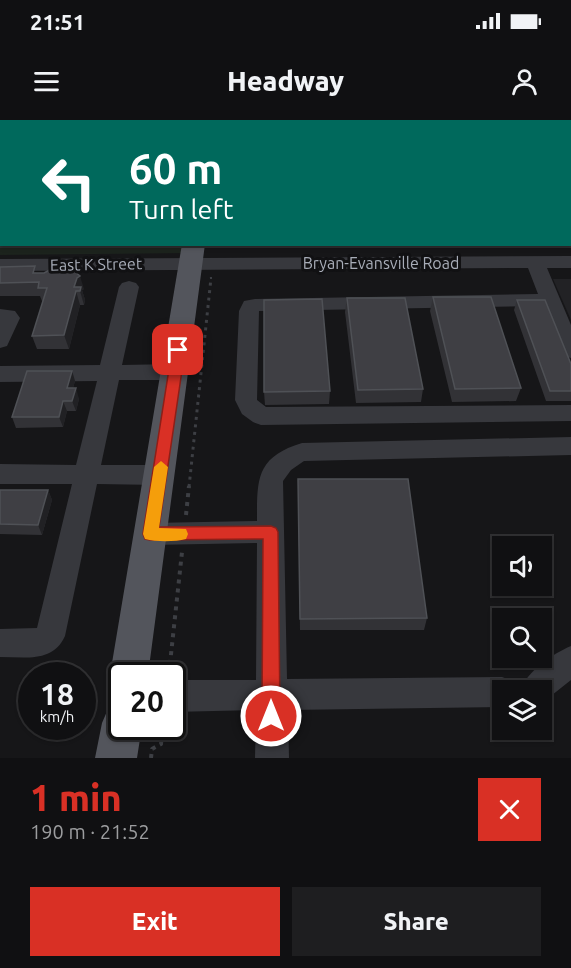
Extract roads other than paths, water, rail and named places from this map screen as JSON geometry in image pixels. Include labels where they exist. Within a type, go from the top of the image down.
[{"type":"main road","points":[[131,662],[175,372],[199,257]]},
{"type":"main road","points":[[116,758],[119,740]]},
{"type":"street","name":"Bryan-Evansville Road","points":[[199,257],[571,262]]},
{"type":"street","name":"East K Street","points":[[0,265],[199,257]]},
{"type":"street","points":[[535,262],[571,351]]},
{"type":"street","points":[[0,643],[40,643],[50,636],[129,287]]},
{"type":"street","points":[[550,300],[251,306],[246,400],[250,408],[261,416],[571,413]]},
{"type":"street","points":[[0,316],[9,318],[0,341]]},
{"type":"street","points":[[0,374],[175,372]]},
{"type":"street","points":[[272,758],[270,481],[277,467],[286,457],[302,452],[571,446]]},
{"type":"street","points":[[0,474],[159,475]]},
{"type":"street","points":[[150,534],[271,532]]},
{"type":"street","points":[[548,680],[571,662]]},
{"type":"street","points":[[186,696],[492,692]]}]
